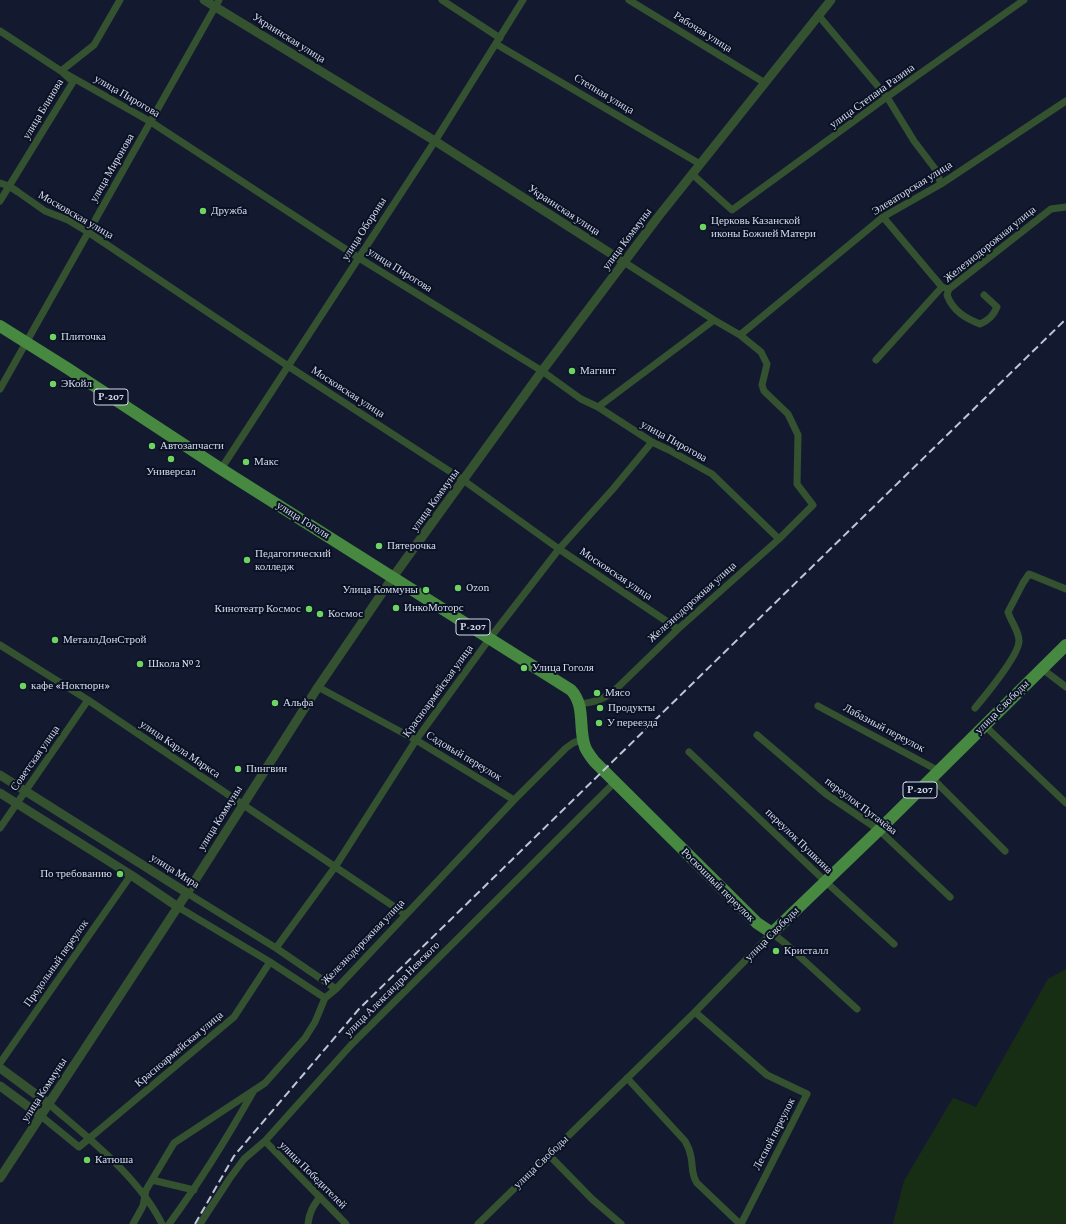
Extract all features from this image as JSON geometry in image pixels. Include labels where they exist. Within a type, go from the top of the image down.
[{"type":"main road","name":"улица Гоголя","points":[[0,326],[221,469],[571,690],[576,695],[580,704]]},
{"type":"main road","name":"улица Свободы","points":[[772,933],[879,830],[1066,644]]},
{"type":"main road","points":[[580,704],[583,739]]},
{"type":"main road","name":"Роскошный переулок","points":[[583,739],[589,754],[604,771],[757,924],[772,933]]},
{"type":"street","name":"улица Блинова","points":[[0,201],[73,82],[62,71],[94,45],[120,0]]},
{"type":"street","name":"Украинская улица","points":[[204,0],[217,3],[714,320],[740,335],[761,352],[767,364],[762,385],[764,391],[788,414],[798,435],[797,484],[813,505]]},
{"type":"street","name":"Степная улица","points":[[442,0],[498,41],[700,164]]},
{"type":"street","name":"улица Обороны","points":[[221,469],[435,141],[523,0]]},
{"type":"street","name":"Рабочая улица","points":[[629,0],[765,83]]},
{"type":"street","name":"улица Коммуны","points":[[0,1178],[178,907],[318,687],[393,577],[542,371],[624,262],[831,0]]},
{"type":"street","name":"улица Степана Разина","points":[[692,174],[732,210],[1024,0]]},
{"type":"street","name":"улица Миронова","points":[[0,389],[217,3]]},
{"type":"street","points":[[818,15],[887,98],[914,141],[936,170],[941,184]]},
{"type":"street","name":"улица Пирогова","points":[[0,31],[62,71],[151,122],[359,258],[542,371],[581,399],[598,407],[652,442],[712,474],[779,539]]},
{"type":"street","name":"Элеваторская улица","points":[[740,335],[883,217],[941,184],[1066,101]]},
{"type":"street","name":"Московская улица","points":[[0,184],[9,186],[45,211],[68,220],[88,232],[288,366],[463,480],[559,549],[678,629]]},
{"type":"street","name":"Железнодорожная улица","points":[[984,295],[997,307],[989,320],[980,324],[968,319],[957,311],[950,302],[945,288],[1051,209],[1066,207]]},
{"type":"street","points":[[876,360],[945,288],[883,217]]},
{"type":"street","points":[[598,407],[714,320]]},
{"type":"street","name":"Красноармейская улица","points":[[276,948],[335,867],[416,740],[490,638],[559,549],[613,489],[652,442]]},
{"type":"street","name":"Железнодорожная улица","points":[[580,704],[606,698],[678,629],[779,539],[813,505]]},
{"type":"street","points":[[975,708],[990,691],[1015,653],[1019,643],[1018,635],[1008,612],[1029,574],[1066,589]]},
{"type":"street","name":"улица Карла Маркса","points":[[0,645],[88,700],[405,914]]},
{"type":"street","points":[[1041,668],[1066,687]]},
{"type":"street","name":"Садовый переулок","points":[[318,687],[416,740],[514,800]]},
{"type":"street","name":"Советская улица","points":[[0,828],[88,700]]},
{"type":"street","name":"Лабазный переулок","points":[[818,706],[935,774],[1005,851]]},
{"type":"street","points":[[984,725],[1066,803]]},
{"type":"street","name":"переулок Пугачёва","points":[[757,735],[826,794],[879,830],[950,897]]},
{"type":"street","name":"Железнодорожная улица","points":[[133,1224],[143,1206],[146,1190],[174,1143],[264,1083],[306,1038],[315,1022],[325,998],[336,989],[514,800],[566,748],[583,739]]},
{"type":"street","name":"переулок Пушкина","points":[[689,752],[826,882],[894,944]]},
{"type":"street","name":"улица Мира","points":[[0,775],[276,948],[336,989]]},
{"type":"street","name":"улица Александра Невского","points":[[200,1224],[244,1159],[265,1141],[351,1045],[615,782]]},
{"type":"street","points":[[0,793],[131,875],[178,907],[270,962],[325,998]]},
{"type":"street","name":"Продольный переулок","points":[[0,1063],[131,875]]},
{"type":"street","name":"Роскошный переулок","points":[[772,933],[858,1009]]},
{"type":"street","name":"улица Свободы","points":[[480,1223],[695,1012],[772,933]]},
{"type":"street","name":"Красноармейская улица","points":[[89,1139],[234,1017],[270,962]]},
{"type":"street","name":"Лесной переулок","points":[[695,1012],[767,1075],[807,1094],[740,1224]]},
{"type":"street","points":[[0,1068],[49,1104],[107,1155],[135,1184],[162,1224]]},
{"type":"street","points":[[627,1078],[685,1141],[691,1157],[693,1178],[740,1224]]},
{"type":"street","points":[[0,1086],[42,1116],[79,1147],[89,1139]]},
{"type":"street","points":[[169,1224],[194,1190],[215,1157],[254,1090]]},
{"type":"street","name":"улица Победителей","points":[[265,1141],[346,1224]]},
{"type":"street","points":[[548,1155],[592,1199],[621,1224]]},
{"type":"street","points":[[152,1180],[194,1190]]},
{"type":"street","points":[[308,1224],[312,1208],[320,1197]]},
{"type":"green space","points":[[1066,969],[1066,1224],[893,1224],[904,1181],[953,1098],[976,1107],[1048,979]]},
{"type":"railway","points":[[195,1224],[234,1156],[359,1009],[1066,319]]},
{"type":"place","name":"Дружба","points":[[203,211]]},
{"type":"place","name":"Церковь Казанской иконы Божией Матери","points":[[703,227]]},
{"type":"place","name":"Плиточка","points":[[53,337]]},
{"type":"place","name":"Магнит","points":[[572,371]]},
{"type":"place","name":"ЭКойл","points":[[53,384]]},
{"type":"place","name":"Автозапчасти","points":[[152,446]]},
{"type":"place","name":"Универсал","points":[[171,459]]},
{"type":"place","name":"Макс","points":[[246,462]]},
{"type":"place","name":"Пятерочка","points":[[379,546]]},
{"type":"place","name":"Педагогический колледж","points":[[247,560]]},
{"type":"place","name":"Ozon","points":[[458,588]]},
{"type":"place","name":"Улица Коммуны","points":[[426,590]]},
{"type":"place","name":"ИнкоМоторс","points":[[396,608]]},
{"type":"place","name":"Кинотеатр Космос","points":[[309,609]]},
{"type":"place","name":"Космос","points":[[320,614]]},
{"type":"place","name":"МеталлДонСтрой","points":[[55,640]]},
{"type":"place","name":"Школа № 2","points":[[140,664]]},
{"type":"place","name":"Улица Гоголя","points":[[524,668]]},
{"type":"place","name":"кафе «Ноктюрн»","points":[[23,686]]},
{"type":"place","name":"Мясо","points":[[597,693]]},
{"type":"place","name":"Альфа","points":[[275,703]]},
{"type":"place","name":"Продукты","points":[[600,708]]},
{"type":"place","name":"У переезда","points":[[599,723]]},
{"type":"place","name":"Пингвин","points":[[238,769]]},
{"type":"place","name":"По требованию","points":[[120,874]]},
{"type":"place","name":"Кристалл","points":[[776,951]]},
{"type":"place","name":"Катюша","points":[[87,1160]]}]
